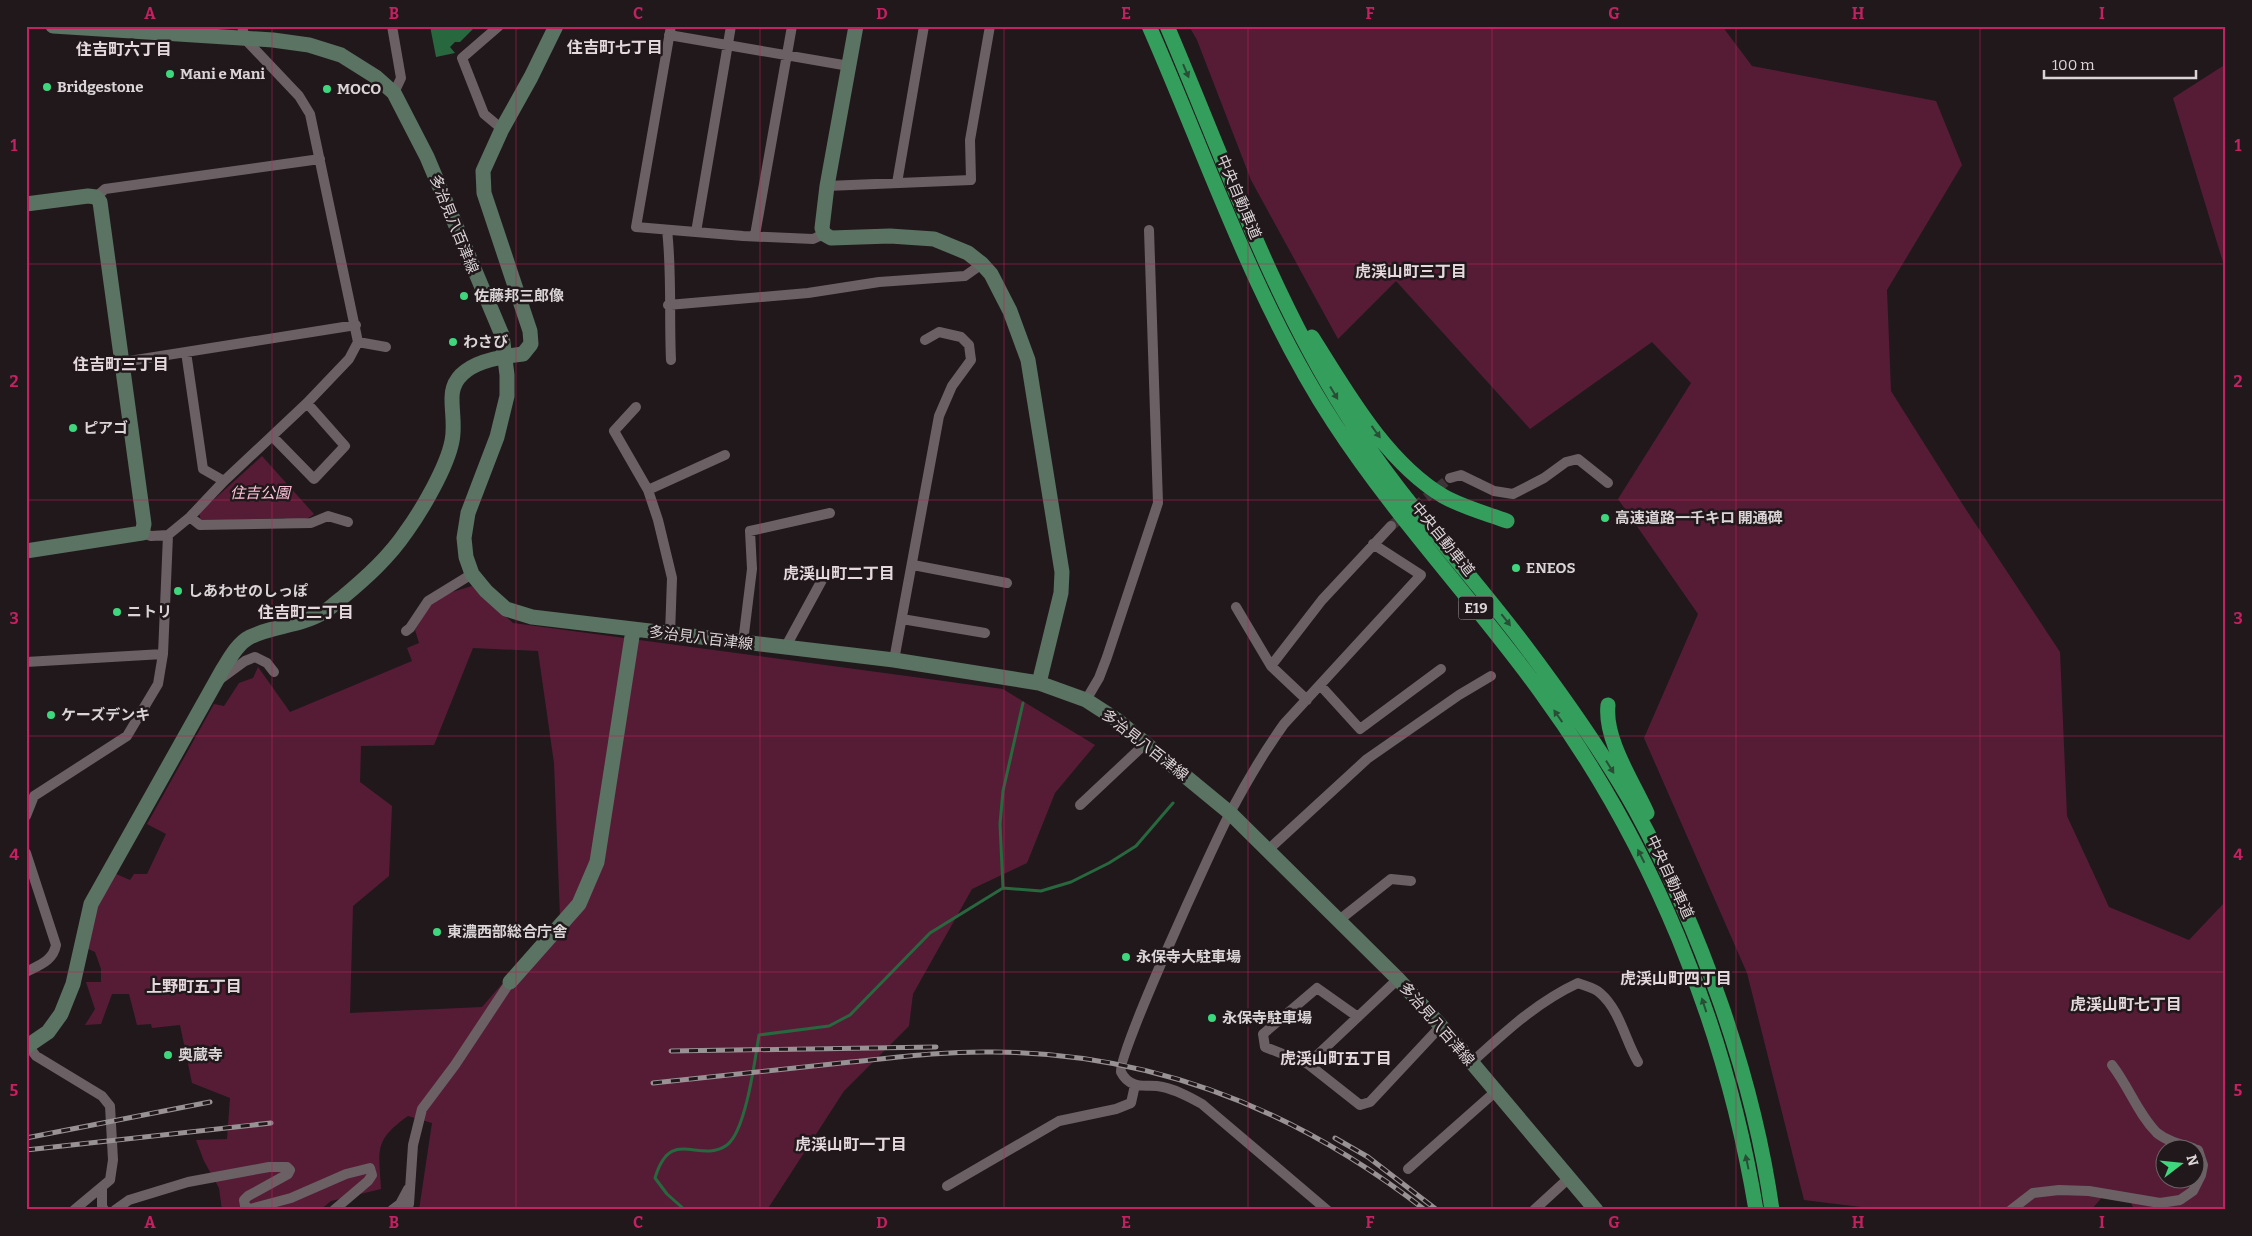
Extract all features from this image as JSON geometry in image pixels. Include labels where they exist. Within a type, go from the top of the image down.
[{"type":"highway","name":"中央自動車道","points":[[1149,26],[1250,268],[1313,389],[1348,444],[1384,493],[1541,692],[1596,775],[1643,859],[1684,948],[1715,1037],[1741,1132],[1756,1210]]},
{"type":"highway","name":"中央自動車道","points":[[1167,26],[1236,194],[1284,303],[1343,408],[1397,486],[1523,642],[1581,722],[1634,807],[1679,899],[1698,945],[1743,1080],[1763,1162],[1772,1210]]},
{"type":"highway","points":[[1236,194],[1267,258],[1308,330],[1358,407],[1400,462],[1416,477],[1445,497],[1507,521]]},
{"type":"highway","points":[[1608,705],[1607,718],[1616,746],[1676,879],[1691,917],[1698,945]]},
{"type":"street","name":"多治見八百津線","points":[[53,26],[244,32],[273,40],[309,45],[341,55],[376,77],[394,93],[426,157],[502,335],[507,375],[507,396],[497,437],[468,513],[464,538],[466,557],[472,574],[486,591],[506,609],[532,617],[894,660],[1039,683],[1086,700],[1116,720],[1230,813],[1398,979],[1441,1026],[1596,1210]]},
{"type":"street","points":[[392,26],[401,78],[394,93]]},
{"type":"street","points":[[499,26],[462,58],[484,114],[502,129]]},
{"type":"street","points":[[74,1210],[110,1180],[113,1160],[110,1106],[102,1096],[36,1056],[28,1047],[48,1032],[61,1014],[73,984],[91,904],[115,858],[236,650],[249,638],[322,613],[373,571],[396,547],[419,514],[452,442],[454,383],[468,368],[504,356],[523,354],[531,344],[530,331],[484,193],[483,171],[502,129],[531,77],[556,26]]},
{"type":"street","points":[[696,232],[731,26]]},
{"type":"street","points":[[755,235],[792,26]]},
{"type":"street","points":[[856,26],[827,186],[822,228],[824,234],[831,238],[890,236],[934,239],[968,253],[982,264],[998,286],[1028,360],[1062,572],[1061,593],[1039,683]]},
{"type":"street","points":[[897,183],[924,26]]},
{"type":"street","points":[[827,186],[971,180],[970,140],[990,26]]},
{"type":"street","points":[[824,234],[813,239],[667,230],[636,226],[670,30],[727,46],[849,66]]},
{"type":"street","points":[[26,551],[142,533],[150,536],[168,535],[190,517],[224,481],[307,403],[349,359],[358,342],[356,325],[310,114],[299,96],[244,32]]},
{"type":"street","points":[[96,197],[105,189],[320,159]]},
{"type":"street","points":[[26,204],[88,196],[96,197],[100,202],[144,524],[142,533]]},
{"type":"street","points":[[667,230],[671,360]]},
{"type":"street","points":[[1086,700],[1099,678],[1107,657],[1158,503],[1149,230]]},
{"type":"street","points":[[668,305],[808,293],[880,282],[965,276],[982,264]]},
{"type":"street","points":[[123,362],[356,325]]},
{"type":"street","points":[[894,660],[913,565],[938,416],[952,386],[971,360],[969,345],[961,337],[939,332],[925,340]]},
{"type":"street","points":[[358,342],[386,347]]},
{"type":"street","points":[[186,352],[203,469],[224,481]]},
{"type":"street","points":[[272,436],[314,479],[345,446],[307,403]]},
{"type":"street","points":[[636,407],[614,431],[648,490],[672,578],[670,634]]},
{"type":"street","points":[[648,490],[725,455]]},
{"type":"street","points":[[1450,478],[1460,475],[1494,491],[1513,494],[1544,478],[1566,462],[1578,459],[1608,482]]},
{"type":"street","points":[[743,642],[752,569],[750,531],[830,513]]},
{"type":"street","points":[[190,517],[200,525],[310,523],[328,516],[348,522]]},
{"type":"street","points":[[1271,666],[1322,600],[1391,526]]},
{"type":"street","points":[[26,816],[34,796],[127,736],[158,684],[163,654],[168,535]]},
{"type":"street","points":[[1328,1210],[1202,1104],[1180,1092],[1157,1086],[1135,1085],[1126,1081],[1120,1070],[1122,1059],[1140,1011],[1230,813],[1266,749],[1320,685],[1420,575],[1373,544]]},
{"type":"street","points":[[913,565],[1007,582]]},
{"type":"street","points":[[406,631],[428,601],[472,574]]},
{"type":"street","points":[[785,648],[822,580]]},
{"type":"street","points":[[1236,607],[1271,666],[1307,700]]},
{"type":"street","points":[[902,619],[985,633]]},
{"type":"street","points":[[406,1210],[409,1204],[413,1145],[422,1109],[455,1065],[510,982],[579,904],[597,862],[633,630]]},
{"type":"street","points":[[26,662],[163,654]]},
{"type":"street","points":[[216,682],[245,660],[255,657],[266,663],[274,672]]},
{"type":"street","points":[[1320,685],[1360,729],[1441,669]]},
{"type":"street","points":[[1268,850],[1366,759],[1459,695],[1491,676]]},
{"type":"street","points":[[1080,805],[1146,744]]},
{"type":"street","points":[[26,854],[56,945],[54,953],[47,961],[26,972]]},
{"type":"street","points":[[1338,921],[1391,879],[1411,881]]},
{"type":"street","points":[[1308,1064],[1398,979]]},
{"type":"street","points":[[1471,1063],[1519,1019],[1556,993],[1578,983],[1600,992],[1618,1017],[1629,1047],[1638,1062]]},
{"type":"street","points":[[1358,1017],[1317,988],[1263,1034],[1265,1047],[1308,1064],[1360,1105],[1370,1102],[1441,1026]]},
{"type":"street","points":[[2112,1065],[2124,1081],[2142,1114],[2158,1134],[2165,1138]]},
{"type":"street","points":[[947,1186],[1058,1121],[1116,1109],[1131,1103],[1135,1085]]},
{"type":"street","points":[[1408,1169],[1495,1092]]},
{"type":"street","points":[[115,1210],[128,1200],[180,1184],[269,1167],[287,1167],[290,1170],[288,1174],[244,1200],[246,1206],[250,1209],[291,1198],[346,1174],[370,1168],[372,1175],[368,1181],[334,1210]]},
{"type":"street","points":[[1534,1210],[1569,1178]]},
{"type":"street","points":[[392,1210],[400,1204],[411,1184]]},
{"type":"street","points":[[102,1187],[102,1206],[104,1210]]},
{"type":"street","points":[[2012,1210],[2033,1193],[2059,1190],[2090,1191],[2160,1204],[2180,1200],[2194,1188]]},
{"type":"green space","points":[[1189,26],[1722,26],[1752,66],[1936,101],[1962,165],[1887,290],[1891,391],[1963,505],[2060,652],[2067,816],[2109,907],[2189,940],[2226,901],[2226,1210],[2134,1210],[2131,1202],[2104,1195],[2091,1210],[1885,1210],[1804,1200],[1747,973],[1644,738],[1698,614],[1618,499],[1691,383],[1652,342],[1530,429],[1396,281],[1338,339],[1251,180],[1197,40]]},
{"type":"green space","points":[[2226,64],[2226,272],[2173,98]]},
{"type":"green space","name":"住吉公園","points":[[262,456],[314,514],[295,521],[284,518],[201,521],[199,513]]},
{"type":"green space","points":[[472,586],[513,623],[1003,689],[1095,745],[1055,793],[1027,863],[972,889],[913,994],[909,1026],[844,1091],[767,1210],[419,1210],[432,1123],[408,1116],[389,1132],[381,1147],[379,1165],[381,1189],[331,1201],[320,1210],[222,1210],[219,1188],[204,1161],[196,1140],[227,1139],[230,1098],[192,1083],[180,1025],[152,1028],[151,1024],[137,1025],[129,994],[112,994],[101,1024],[85,1025],[95,1009],[86,982],[101,982],[101,969],[95,952],[86,948],[98,904],[114,873],[130,880],[134,874],[147,874],[166,834],[147,824],[214,704],[224,706],[239,683],[253,678],[258,667],[290,712],[412,661],[407,648],[419,643],[415,630],[431,603],[449,593]],"holes":[[[473,648],[538,651],[554,763],[560,917],[482,1007],[350,1013],[353,906],[389,876],[392,806],[360,782],[361,746],[434,745]]]},
{"type":"shaded area","points":[[430,26],[476,26],[460,42],[455,42],[450,47],[455,53],[436,57]]},
{"type":"waterway","points":[[1003,888],[1000,824],[1003,791],[1023,703]]},
{"type":"waterway","points":[[685,1210],[667,1194],[655,1178],[662,1162],[669,1153],[686,1149],[717,1150],[727,1145],[734,1137],[749,1094],[759,1035],[829,1026],[850,1015],[930,933],[1003,888],[1041,891],[1071,882],[1109,863],[1136,846],[1173,803]]},
{"type":"tunnel","points":[[1391,526],[1450,478]]},
{"type":"railway","points":[[671,1051],[936,1047]]},
{"type":"railway","points":[[653,1083],[958,1052],[1054,1055],[1112,1063],[1168,1076],[1223,1094],[1276,1117],[1327,1144],[1377,1175],[1425,1210]]},
{"type":"railway","points":[[26,1138],[210,1102]]},
{"type":"railway","points":[[26,1150],[271,1123]]},
{"type":"railway","points":[[1335,1138],[1368,1157],[1437,1210]]},
{"type":"place","name":"Mani e Mani","points":[[170,74]]},
{"type":"place","name":"Bridgestone","points":[[47,87]]},
{"type":"place","name":"MOCO","points":[[327,89]]},
{"type":"place","name":"佐藤邦三郎像","points":[[464,296]]},
{"type":"place","name":"わさび","points":[[453,342]]},
{"type":"place","name":"ピアゴ","points":[[73,428]]},
{"type":"place","name":"高速道路一千キロ 開通碑","points":[[1605,518]]},
{"type":"place","name":"ENEOS","points":[[1516,568]]},
{"type":"place","name":"しあわせのしっぽ","points":[[178,591]]},
{"type":"place","name":"ニトリ","points":[[117,612]]},
{"type":"place","name":"ケーズデンキ","points":[[51,715]]},
{"type":"place","name":"東濃西部総合庁舎","points":[[437,932]]},
{"type":"place","name":"永保寺大駐車場","points":[[1126,957]]},
{"type":"place","name":"永保寺駐車場","points":[[1212,1018]]},
{"type":"place","name":"奥蔵寺","points":[[168,1055]]},
{"type":"district","name":"住吉町七丁目","points":[[615,47]]},
{"type":"district","name":"住吉町六丁目","points":[[124,49]]},
{"type":"district","name":"虎渓山町三丁目","points":[[1411,271]]},
{"type":"district","name":"住吉町三丁目","points":[[121,364]]},
{"type":"district","name":"虎渓山町二丁目","points":[[839,573]]},
{"type":"district","name":"住吉町二丁目","points":[[306,612]]},
{"type":"district","name":"虎渓山町四丁目","points":[[1676,978]]},
{"type":"district","name":"上野町五丁目","points":[[194,986]]},
{"type":"district","name":"虎渓山町七丁目","points":[[2126,1004]]},
{"type":"district","name":"虎渓山町五丁目","points":[[1336,1058]]},
{"type":"district","name":"虎渓山町一丁目","points":[[851,1144]]}]
